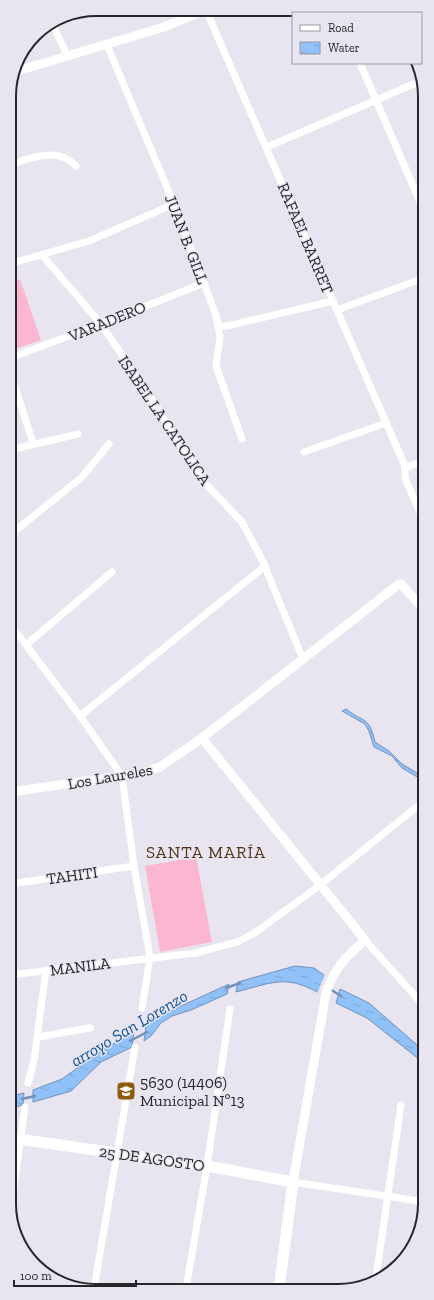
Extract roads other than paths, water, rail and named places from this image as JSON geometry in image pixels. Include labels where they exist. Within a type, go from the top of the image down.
[{"type":"main road","name":"25 DE AGOSTO","points":[[16,1138],[207,1166],[293,1182]]},
{"type":"main road","points":[[280,1284],[293,1182]]},
{"type":"street","points":[[178,16],[180,20]]},
{"type":"street","points":[[20,70],[164,27],[190,16]]},
{"type":"street","name":"RAFAEL BARRET","points":[[208,16],[267,147],[405,466],[405,478],[418,508]]},
{"type":"street","points":[[54,28],[68,56]]},
{"type":"street","name":"JUAN B. GILL","points":[[107,45],[174,204],[204,282],[220,337],[216,366],[242,439]]},
{"type":"street","points":[[360,64],[418,196]]},
{"type":"street","points":[[267,147],[416,83]]},
{"type":"street","points":[[16,162],[50,153],[71,160],[76,166]]},
{"type":"street","points":[[16,262],[89,241],[174,204]]},
{"type":"street","name":"ISABEL LA CATOLICA","points":[[42,255],[101,324],[153,401],[204,482],[242,522],[265,566],[302,659]]},
{"type":"street","points":[[337,310],[418,280]]},
{"type":"street","name":"VARADERO","points":[[16,356],[101,324],[204,282]]},
{"type":"street","points":[[218,326],[227,326],[333,301]]},
{"type":"street","points":[[16,390],[33,443]]},
{"type":"street","points":[[304,452],[386,423]]},
{"type":"street","points":[[16,448],[33,443],[78,434]]},
{"type":"street","points":[[16,530],[82,477],[109,444]]},
{"type":"street","points":[[405,466],[418,463]]},
{"type":"street","points":[[80,716],[265,566]]},
{"type":"street","points":[[27,644],[112,572]]},
{"type":"street","name":"Los Laureles","points":[[16,791],[143,773],[160,767],[202,738],[399,584],[401,584],[418,600]]},
{"type":"street","points":[[16,631],[80,716],[122,776],[134,866],[150,957],[142,1008]]},
{"type":"street","points":[[202,738],[365,940],[418,1001]]},
{"type":"street","name":"MANILA","points":[[16,974],[196,952],[237,942],[256,932],[320,885],[418,806]]},
{"type":"street","name":"TAHITI","points":[[16,883],[134,866]]},
{"type":"street","points":[[365,940],[348,955],[332,976],[326,994],[293,1182],[418,1201]]},
{"type":"street","points":[[28,1083],[38,1037],[46,970]]},
{"type":"street","points":[[187,1284],[207,1166],[230,1009]]},
{"type":"street","points":[[38,1037],[90,1028]]},
{"type":"street","points":[[95,1284],[135,1047]]},
{"type":"street","points":[[377,1274],[389,1197],[401,1105]]},
{"type":"street","points":[[16,1138],[25,1107]]},
{"type":"water","points":[[346,709],[365,721],[373,734],[375,742],[389,751],[402,764],[418,773],[418,777],[402,768],[392,756],[374,747],[365,724],[342,711]]},
{"type":"water","points":[[295,966],[314,968],[324,975],[319,993],[307,987],[287,982],[269,983],[236,992],[238,982]]},
{"type":"water","points":[[229,984],[227,994],[191,1010],[172,1016],[161,1023],[151,1036],[144,1041],[147,1019],[155,1018]]},
{"type":"water","points":[[340,989],[369,1003],[418,1046],[418,1058],[367,1018],[336,1003]]},
{"type":"water","points":[[134,1032],[132,1047],[101,1062],[71,1091],[33,1102],[33,1090],[62,1079],[101,1051]]},
{"type":"water","points":[[24,1093],[23,1105],[16,1107],[16,1095]]},
{"type":"waterway","name":"arroyo San Lorenzo","points":[[226,988],[240,983]]},
{"type":"waterway","name":"arroyo San Lorenzo","points":[[330,989],[341,996]]},
{"type":"waterway","name":"arroyo San Lorenzo","points":[[130,1041],[147,1032]]},
{"type":"waterway","name":"arroyo San Lorenzo","points":[[22,1099],[35,1096]]},
{"type":"place","name":"5630 (14406) Municipal Nº13","points":[[126,1091]]},
{"type":"district","name":"SANTA MARÍA","points":[[206,852]]}]
